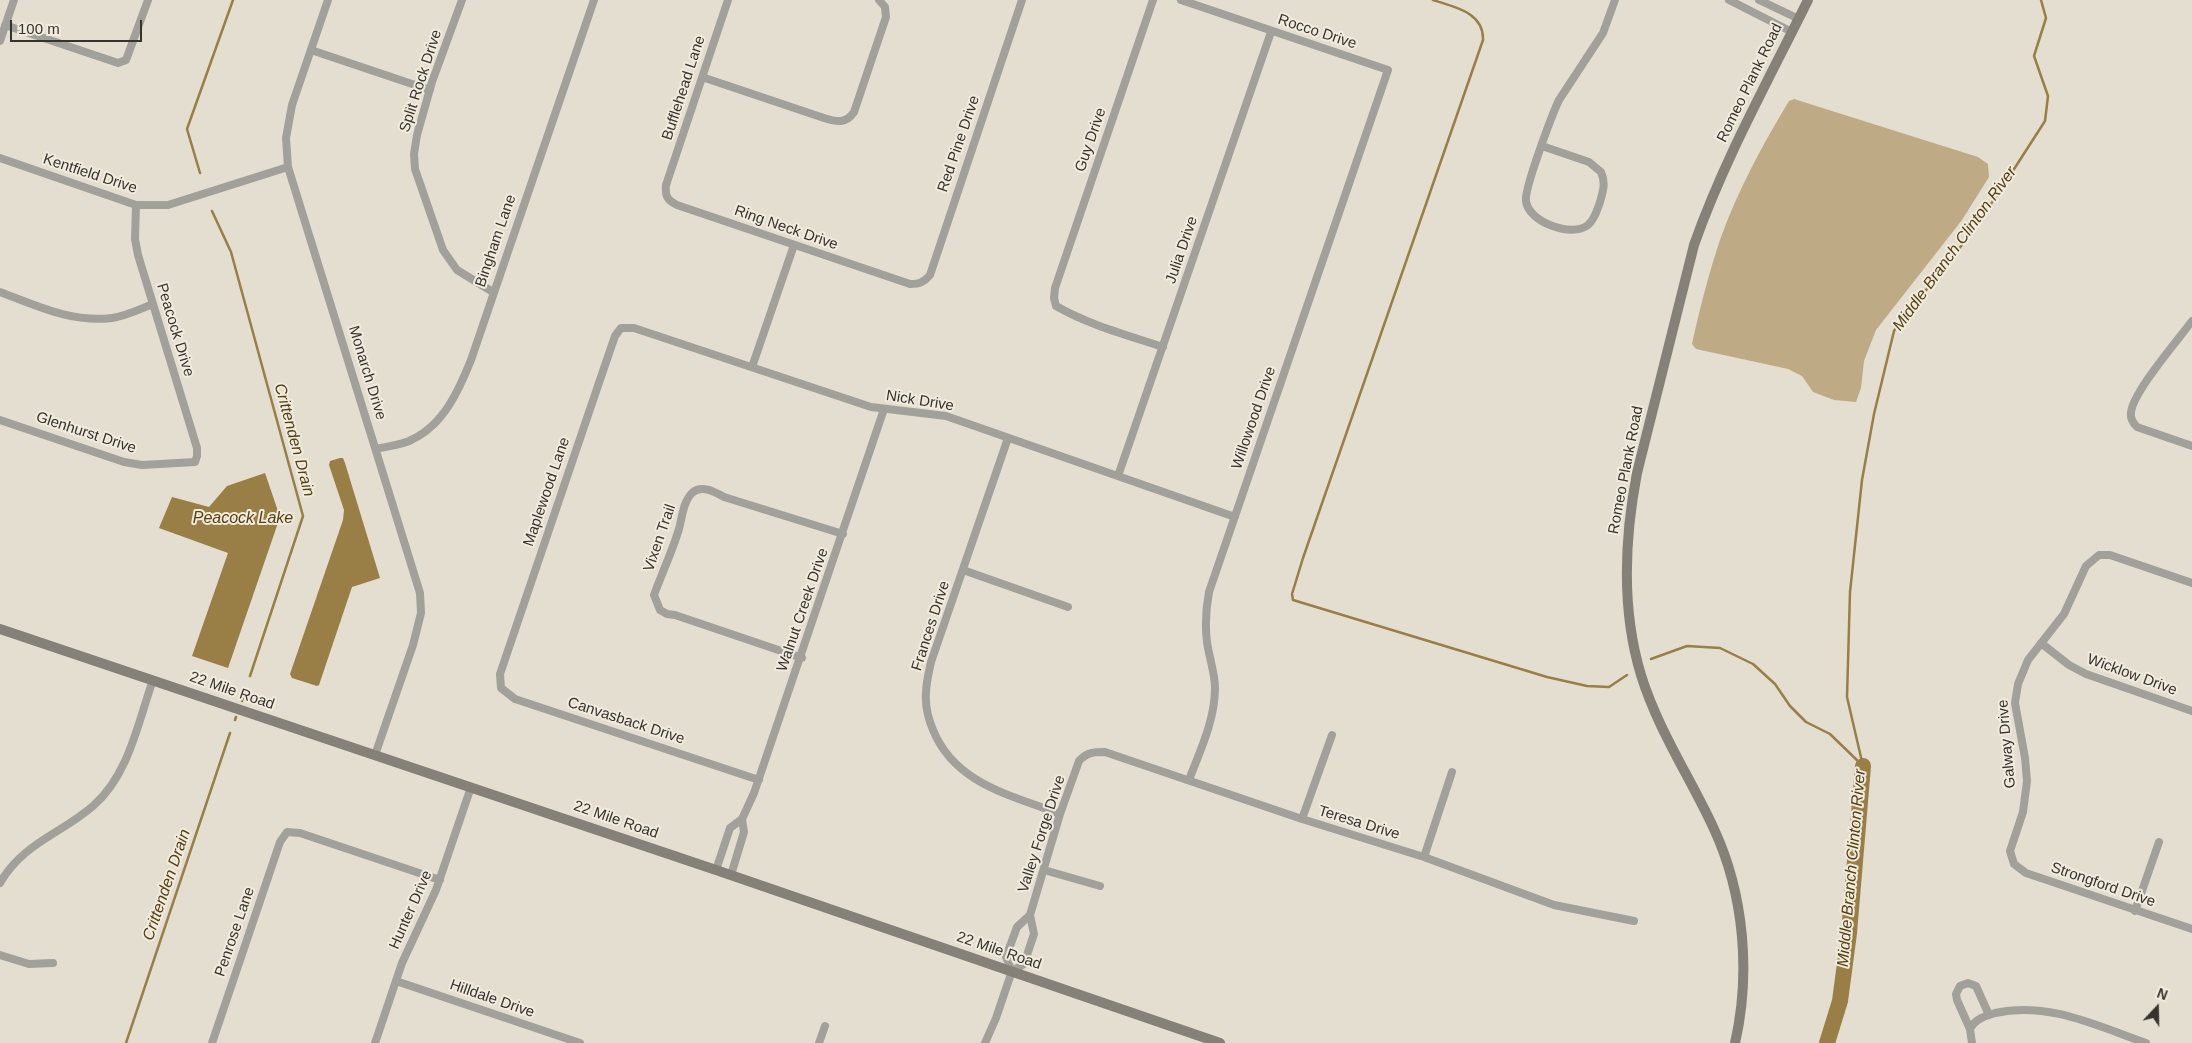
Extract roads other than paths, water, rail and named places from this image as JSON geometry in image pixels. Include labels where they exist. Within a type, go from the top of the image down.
[{"type":"street","points":[[0,41],[14,0]]},
{"type":"street","points":[[5,25],[118,63],[126,60],[148,0]]},
{"type":"street","name":"Monarch Drive","points":[[328,0],[292,105],[286,138],[288,167],[420,593],[421,613],[413,645],[374,755]]},
{"type":"street","name":"Split Rock Drive","points":[[462,0],[416,135],[415,169],[443,250],[458,270],[493,292]]},
{"type":"street","name":"Bingham Lane","points":[[376,450],[413,440],[428,430],[439,419],[458,393],[594,0]]},
{"type":"street","name":"Bufflehead Lane","points":[[666,186],[728,0]]},
{"type":"street","points":[[702,77],[824,118],[842,122],[848,120],[854,112],[886,17],[885,7],[879,0]]},
{"type":"street","name":"Red Pine Drive","points":[[910,284],[922,283],[930,275],[1022,0]]},
{"type":"street","name":"Guy Drive","points":[[1153,0],[1055,288],[1054,298],[1056,306],[1066,312],[1104,328],[1163,347]]},
{"type":"street","name":"Rocco Drive","points":[[1181,0],[1388,70]]},
{"type":"street","points":[[1542,146],[1595,165],[1601,172],[1604,188],[1595,216],[1584,228],[1573,231],[1534,217],[1526,206],[1526,197],[1542,146],[1559,100],[1603,33],[1615,0]]},
{"type":"street","points":[[1729,0],[1792,32]]},
{"type":"street","points":[[1759,0],[1799,19]]},
{"type":"street","name":"Romeo Plank Road","points":[[1735,1043],[1742,1008],[1743,961],[1738,911],[1731,877],[1714,829],[1663,729],[1641,674],[1630,622],[1626,551],[1631,504],[1637,473],[1694,245],[1716,189],[1808,0]]},
{"type":"street","name":"Julia Drive","points":[[1118,476],[1271,32]]},
{"type":"street","points":[[311,50],[430,90]]},
{"type":"street","name":"Willowood Drive","points":[[1189,780],[1208,730],[1213,706],[1215,687],[1207,639],[1206,610],[1209,592],[1388,70]]},
{"type":"street","name":"Kentfield Drive","points":[[0,158],[136,204],[168,205],[288,167]]},
{"type":"street","name":"Ring Neck Drive","points":[[666,186],[666,197],[669,202],[676,205],[910,284]]},
{"type":"street","name":"Peacock Drive","points":[[136,204],[135,239],[138,255],[197,448],[198,456],[195,462]]},
{"type":"street","points":[[752,367],[794,245]]},
{"type":"street","points":[[0,292],[68,317],[87,319],[114,318],[153,304]]},
{"type":"street","points":[[2192,321],[2143,387],[2132,408],[2132,420],[2142,429],[2192,446]]},
{"type":"street","name":"Nick Drive","points":[[628,326],[872,407],[946,416],[1235,516]]},
{"type":"street","name":"Maplewood Lane","points":[[500,674],[617,330],[628,326]]},
{"type":"street","name":"Walnut Creek Drive","points":[[716,870],[730,828],[742,819],[759,780],[802,658],[884,409]]},
{"type":"street","name":"Glenhurst Drive","points":[[0,420],[124,462],[142,465],[195,462]]},
{"type":"street","name":"Frances Drive","points":[[1008,438],[931,662],[926,692],[928,716],[936,737],[948,758],[965,773],[983,784],[1060,814]]},
{"type":"street","name":"Vixen Trail","points":[[802,658],[675,615],[667,614],[660,610],[654,595],[679,529],[686,502],[692,492],[701,489],[712,490],[724,497],[843,534]]},
{"type":"street","name":"Galway Drive","points":[[2011,858],[2012,845],[2024,807],[2027,781],[2025,758],[2016,712],[2016,694],[2024,668],[2064,614],[2086,566],[2094,558],[2110,555],[2192,583]]},
{"type":"street","points":[[963,570],[1068,607]]},
{"type":"street","name":"22 Mile Road","points":[[0,629],[731,875],[1220,1043]]},
{"type":"street","name":"Wicklow Drive","points":[[2041,643],[2069,665],[2086,674],[2192,711]]},
{"type":"street","name":"Canvasback Drive","points":[[500,674],[501,688],[515,699],[759,780]]},
{"type":"street","points":[[0,883],[23,853],[83,814],[112,785],[125,759],[153,680]]},
{"type":"street","points":[[1302,819],[1332,735]]},
{"type":"street","name":"Teresa Drive","points":[[1080,761],[1085,755],[1105,752],[1302,819],[1424,857],[1554,905],[1634,921]]},
{"type":"street","name":"Valley Forge Drive","points":[[985,1043],[996,1018],[1012,971],[1024,964],[1034,934],[1030,915],[1060,814],[1080,761]]},
{"type":"street","points":[[1424,857],[1452,772]]},
{"type":"street","name":"Hunter Drive","points":[[375,1043],[396,981],[440,880],[471,787]]},
{"type":"street","name":"Walnut Creek Drive","points":[[731,875],[744,832],[742,819]]},
{"type":"street","name":"Penrose Lane","points":[[212,1043],[280,842],[287,832],[300,833],[440,880]]},
{"type":"street","points":[[2135,911],[2159,842]]},
{"type":"street","name":"Strongford Drive","points":[[2011,858],[2019,870],[2026,873],[2192,929]]},
{"type":"street","points":[[1044,870],[1100,886]]},
{"type":"street","name":"Valley Forge Drive","points":[[1012,971],[1006,957],[1017,927],[1030,915]]},
{"type":"street","points":[[0,956],[29,964],[53,963]]},
{"type":"street","name":"Hilldale Drive","points":[[396,981],[580,1043]]},
{"type":"street","points":[[1972,1043],[1970,1029],[1957,1000],[1956,994],[1960,986],[1968,983],[1976,986],[1989,1015]]},
{"type":"street","points":[[1970,1029],[1978,1019],[1989,1015],[2018,1009],[2051,1011],[2146,1043]]},
{"type":"street","points":[[819,1043],[825,1026]]},
{"type":"water","points":[[343,458],[345,463],[380,578],[352,587],[319,685],[317,686],[292,678],[290,674],[343,520],[344,510],[329,465],[330,461]]},
{"type":"water","name":"Peacock Lake","points":[[265,473],[280,517],[228,668],[192,656],[228,553],[159,528],[172,497],[209,507],[227,486]]},
{"type":"waterway","name":"Crittenden Drain","points":[[200,173],[187,129],[233,0]]},
{"type":"waterway","points":[[1433,0],[1458,8],[1473,17],[1479,23],[1483,40],[1303,558],[1292,594],[1293,600],[1547,677],[1587,686],[1609,687],[1627,675]]},
{"type":"waterway","name":"Middle Branch Clinton River","points":[[1863,766],[1847,697],[1850,592],[1862,480],[1874,414],[1894,331],[1912,304],[1939,277],[1998,194],[2045,121],[2048,96],[2034,56],[2046,18],[2041,0]]},
{"type":"waterway","name":"Crittenden Drain","points":[[212,211],[231,252],[303,516],[250,676]]},
{"type":"waterway","points":[[1651,659],[1687,646],[1720,648],[1753,664],[1775,684],[1790,706],[1806,722],[1830,734],[1862,765]]},
{"type":"waterway","name":"Crittenden Drain","points":[[242,701],[244,694]]},
{"type":"waterway","name":"Crittenden Drain","points":[[126,1043],[230,733]]},
{"type":"waterway","name":"Middle Branch Clinton River","points":[[1827,1043],[1840,1001],[1849,933],[1863,766]]}]
